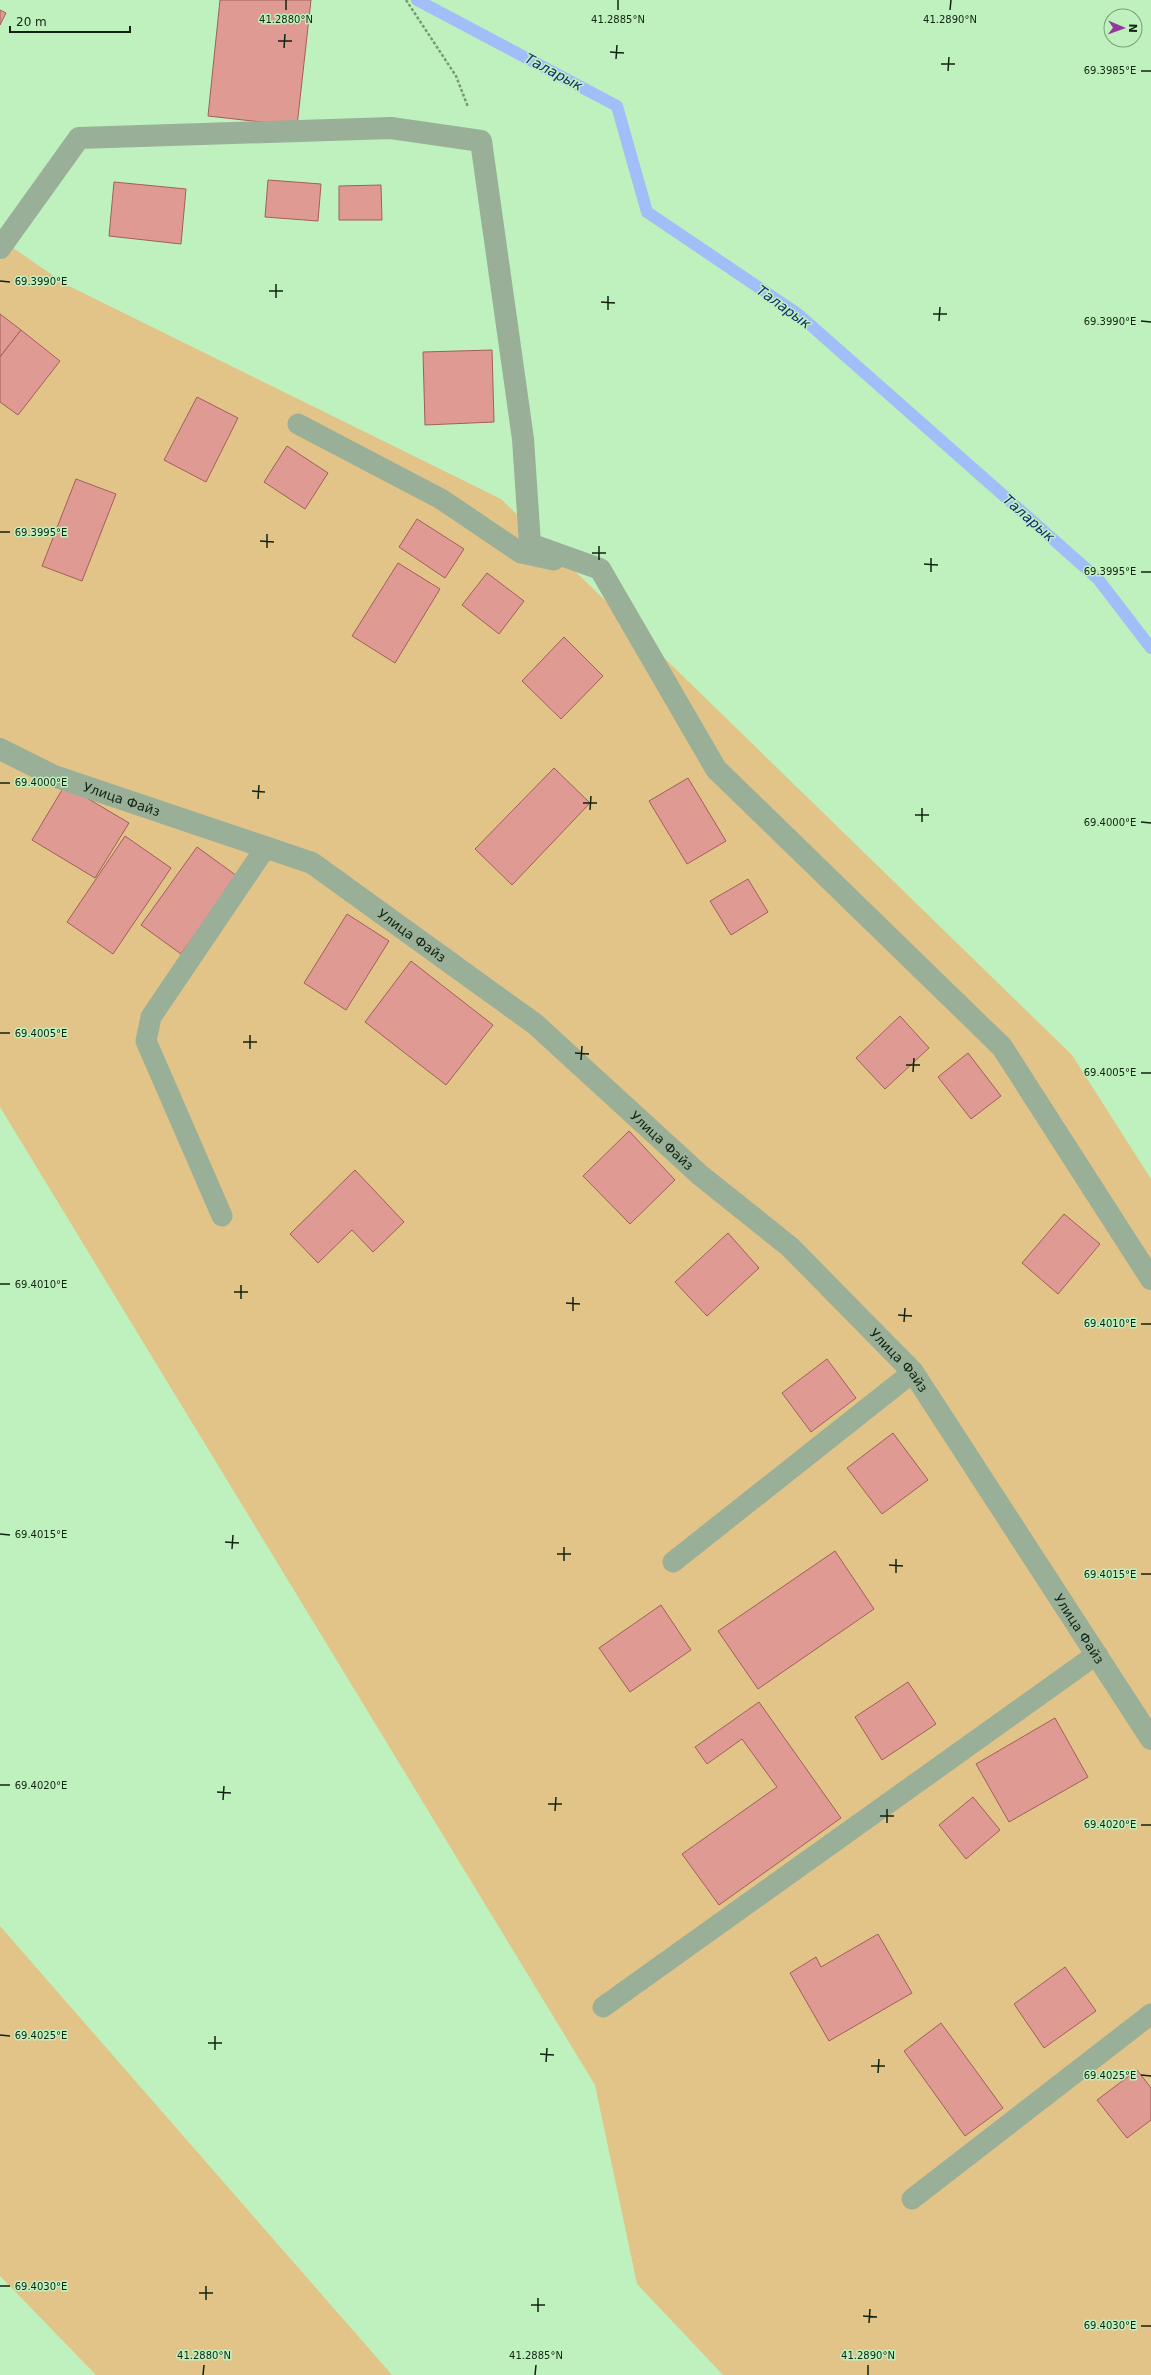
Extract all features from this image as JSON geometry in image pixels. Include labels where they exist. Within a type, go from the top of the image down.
[{"type":"street","points":[[0,248],[79,138],[391,128],[481,141],[523,439],[530,544],[600,570],[716,768],[1002,1047],[1151,1279]]},
{"type":"street","name":"Улица Файз","points":[[0,749],[54,776],[312,863],[535,1024],[700,1175],[790,1247],[913,1372],[1151,1739]]},
{"type":"lane","points":[[298,424],[441,499],[521,553],[600,570]]},
{"type":"lane","points":[[222,1216],[146,1041],[151,1017],[266,848]]},
{"type":"lane","points":[[673,1562],[913,1372]]},
{"type":"lane","points":[[603,2007],[1097,1654]]},
{"type":"lane","points":[[912,2199],[1151,2014]]},
{"type":"path","points":[[406,0],[456,76],[481,141]]},
{"type":"shaded area","points":[[0,239],[67,285],[501,499],[1072,1055],[1151,1179],[1151,2375],[723,2375],[637,2284],[595,2085],[0,1107]]},
{"type":"shaded area","points":[[0,1926],[392,2375],[96,2375],[0,2276]]},
{"type":"building","points":[[220,0],[311,0],[297,126],[208,116]]},
{"type":"building","points":[[0,10],[6,13],[0,25]]},
{"type":"building","points":[[268,180],[321,184],[318,221],[265,217]]},
{"type":"building","points":[[114,182],[186,189],[181,244],[109,236]]},
{"type":"building","points":[[381,185],[382,220],[339,220],[339,186]]},
{"type":"building","points":[[0,314],[21,330],[0,357]]},
{"type":"building","points":[[21,330],[60,361],[18,415],[0,402],[0,357]]},
{"type":"building","points":[[492,350],[494,422],[425,425],[423,352]]},
{"type":"building","points":[[197,397],[238,418],[206,482],[164,460]]},
{"type":"building","points":[[287,446],[328,473],[305,509],[264,482]]},
{"type":"building","points":[[76,479],[116,494],[82,581],[42,566]]},
{"type":"building","points":[[417,519],[464,549],[445,578],[399,547]]},
{"type":"building","points":[[398,563],[440,589],[395,663],[352,636]]},
{"type":"building","points":[[487,573],[524,601],[499,634],[462,605]]},
{"type":"building","points":[[564,637],[603,676],[561,719],[522,681]]},
{"type":"building","points":[[554,768],[590,803],[512,885],[475,849]]},
{"type":"building","points":[[688,778],[726,841],[687,864],[649,801]]},
{"type":"building","points":[[65,785],[129,823],[95,878],[32,840]]},
{"type":"building","points":[[125,836],[171,868],[113,954],[67,922]]},
{"type":"building","points":[[197,847],[237,876],[181,954],[141,925]]},
{"type":"building","points":[[748,879],[768,912],[731,935],[710,901]]},
{"type":"building","points":[[347,914],[389,941],[346,1010],[304,983]]},
{"type":"building","points":[[411,961],[493,1025],[446,1085],[365,1022]]},
{"type":"building","points":[[900,1016],[929,1048],[885,1089],[856,1058]]},
{"type":"building","points":[[968,1053],[1001,1096],[971,1119],[938,1077]]},
{"type":"building","points":[[629,1131],[675,1180],[630,1224],[583,1176]]},
{"type":"building","points":[[355,1170],[404,1222],[373,1252],[352,1230],[318,1263],[290,1234]]},
{"type":"building","points":[[1064,1214],[1100,1244],[1058,1294],[1022,1263]]},
{"type":"building","points":[[728,1233],[759,1268],[707,1316],[675,1282]]},
{"type":"building","points":[[827,1359],[856,1398],[811,1432],[782,1393]]},
{"type":"building","points":[[893,1433],[928,1480],[882,1514],[847,1468]]},
{"type":"building","points":[[835,1551],[874,1609],[758,1689],[718,1631]]},
{"type":"building","points":[[661,1605],[691,1650],[630,1692],[599,1648]]},
{"type":"building","points":[[908,1682],[936,1724],[882,1760],[855,1717]]},
{"type":"building","points":[[759,1702],[841,1818],[719,1905],[682,1854],[777,1787],[742,1739],[707,1764],[695,1747]]},
{"type":"building","points":[[1055,1718],[1088,1777],[1009,1822],[976,1764]]},
{"type":"building","points":[[973,1797],[1000,1830],[966,1859],[939,1825]]},
{"type":"building","points":[[878,1934],[912,1993],[829,2041],[790,1973],[816,1957],[821,1967]]},
{"type":"building","points":[[1065,1967],[1096,2011],[1044,2048],[1014,2004]]},
{"type":"building","points":[[941,2023],[1003,2108],[965,2136],[904,2051]]},
{"type":"building","points":[[1137,2070],[1151,2088],[1151,2120],[1127,2138],[1097,2100]]},
{"type":"waterway","name":"Таларык","points":[[417,0],[617,106],[647,212],[798,314],[1098,579],[1151,648]]}]
